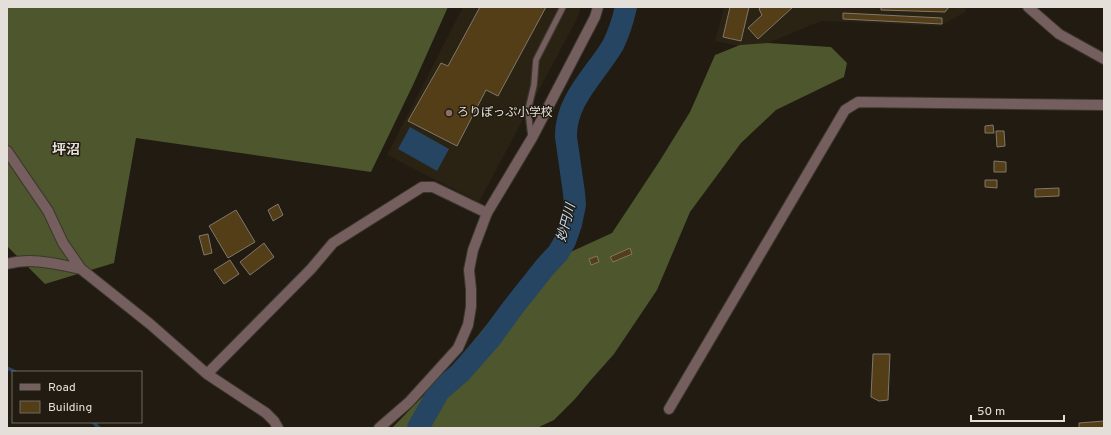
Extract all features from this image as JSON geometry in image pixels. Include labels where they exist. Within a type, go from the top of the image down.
[{"type":"street","points":[[379,428],[410,402],[458,348],[468,325],[471,295],[469,270],[473,250],[487,213],[532,138],[595,17],[598,7]]},
{"type":"street","points":[[1028,7],[1059,34],[1104,59]]},
{"type":"street","points":[[669,409],[845,110],[858,102],[1104,105]]},
{"type":"street","points":[[7,151],[48,211],[63,243],[81,269],[150,324],[207,374],[266,413],[274,421],[278,428]]},
{"type":"street","points":[[207,374],[311,269],[333,243],[422,187],[434,187],[487,213]]},
{"type":"street","points":[[7,264],[18,261],[40,261],[81,269]]},
{"type":"lane","points":[[532,138],[528,110],[534,85],[536,60],[563,7]]},
{"type":"shaded area","points":[[463,7],[581,7],[577,19],[479,202],[387,155]]},
{"type":"shaded area","points":[[724,7],[968,7],[965,12],[941,26],[821,21],[754,49],[715,41]]},
{"type":"green space","points":[[7,7],[448,7],[413,85],[371,172],[136,138],[114,263],[45,284],[7,246]]},
{"type":"green space","points":[[768,43],[831,47],[847,63],[844,77],[776,110],[741,143],[690,212],[657,290],[614,354],[575,399],[554,420],[537,428],[392,428],[458,360],[531,270],[612,233],[690,112],[715,55],[740,45]]},
{"type":"water","points":[[410,127],[449,149],[437,171],[398,149]]},
{"type":"building","points":[[480,7],[546,7],[498,96],[486,90],[457,146],[408,121],[441,63],[448,66]]},
{"type":"building","points":[[730,7],[749,7],[741,41],[723,37]]},
{"type":"building","points":[[761,7],[793,7],[758,39],[748,28],[762,15],[759,9]]},
{"type":"building","points":[[881,7],[949,7],[945,12],[881,10]]},
{"type":"building","points":[[843,13],[942,18],[942,24],[843,19]]},
{"type":"building","points":[[993,125],[994,133],[985,133],[985,126]]},
{"type":"building","points":[[996,131],[1004,131],[1005,146],[997,147]]},
{"type":"building","points":[[994,161],[1006,162],[1006,172],[994,172]]},
{"type":"building","points":[[985,180],[997,180],[997,188],[985,187]]},
{"type":"building","points":[[1059,188],[1059,196],[1035,197],[1035,189]]},
{"type":"building","points":[[278,204],[283,215],[273,221],[268,210]]},
{"type":"building","points":[[236,210],[255,242],[228,258],[209,226]]},
{"type":"building","points":[[208,234],[212,253],[204,255],[199,236]]},
{"type":"building","points":[[264,243],[274,257],[250,275],[240,262]]},
{"type":"building","points":[[630,248],[632,254],[613,262],[610,257]]},
{"type":"building","points":[[597,256],[599,262],[591,265],[589,259]]},
{"type":"building","points":[[230,260],[239,274],[224,284],[214,270]]},
{"type":"building","points":[[873,354],[890,354],[888,400],[879,401],[871,397]]},
{"type":"building","points":[[1104,421],[1104,428],[1079,428],[1079,423]]},
{"type":"waterway","name":"妙円川","points":[[418,428],[439,391],[460,373],[490,339],[511,310],[558,253],[565,241],[571,224],[575,205],[566,137],[567,124],[576,99],[613,45],[621,26],[626,7]]},
{"type":"waterway","points":[[7,368],[14,371]]},
{"type":"waterway","points":[[94,423],[99,428]]},
{"type":"place","name":"ろりぽっぷ小学校","points":[[449,113]]},
{"type":"district","name":"坪沼","points":[[66,150]]}]
